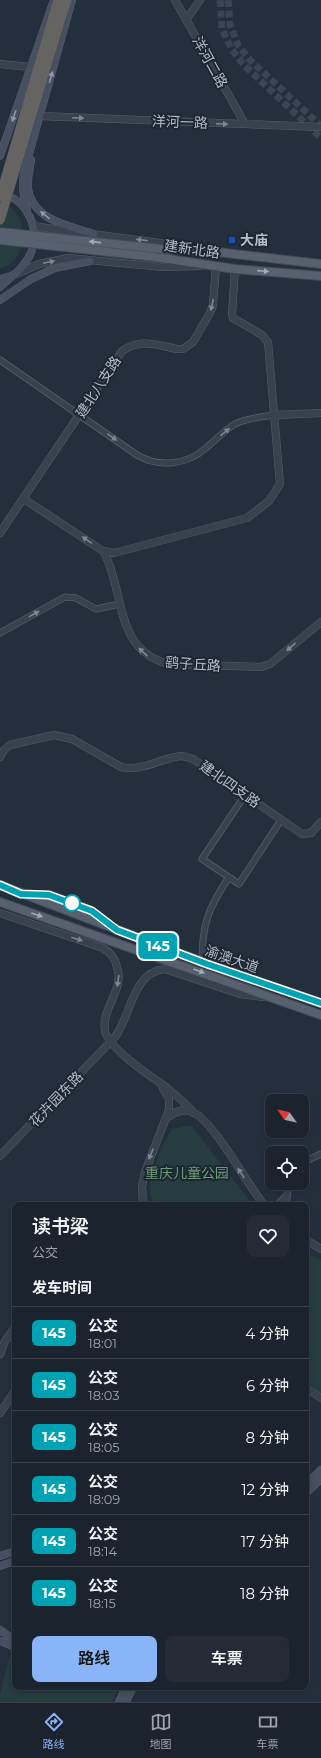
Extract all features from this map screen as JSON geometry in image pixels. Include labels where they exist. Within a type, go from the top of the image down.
[{"type":"highway","points":[[0,220],[59,11],[58,0]]},
{"type":"highway","points":[[0,197],[59,11],[68,0]]},
{"type":"main road","points":[[0,156],[54,0]]},
{"type":"main road","points":[[0,287],[22,268],[31,254],[35,239],[33,224],[23,195],[22,184],[72,0]]},
{"type":"main road","points":[[33,141],[28,187],[31,198],[37,208],[46,217],[58,223],[94,234]]},
{"type":"main road","points":[[0,193],[11,197],[27,210]]},
{"type":"main road","name":"建新北路","points":[[0,232],[162,249],[208,251],[321,264]]},
{"type":"main road","name":"建新北路","points":[[0,240],[155,257],[235,269],[321,276]]},
{"type":"main road","points":[[0,300],[31,279],[55,268],[90,261]]},
{"type":"main road","points":[[0,279],[12,276]]},
{"type":"main road","name":"渝澳大道","points":[[2,886],[202,962],[321,1003]]},
{"type":"main road","name":"渝澳大道","points":[[0,902],[321,1015]]},
{"type":"main road","points":[[309,1481],[321,1470]]},
{"type":"main road","points":[[309,1490],[321,1479]]},
{"type":"main road","points":[[0,1556],[12,1552]]},
{"type":"main road","points":[[0,1566],[12,1562]]},
{"type":"main road","points":[[0,1630],[12,1637]]},
{"type":"main road","points":[[0,1641],[12,1646]]},
{"type":"main road","points":[[119,1702],[125,1690]]},
{"type":"main road","points":[[126,1702],[132,1690]]},
{"type":"street","name":"洋河二路","points":[[175,0],[245,124]]},
{"type":"street","points":[[186,20],[200,0]]},
{"type":"street","points":[[0,64],[30,67]]},
{"type":"street","name":"洋河一路","points":[[40,116],[321,128]]},
{"type":"street","points":[[33,224],[39,227],[163,242],[208,251]]},
{"type":"street","points":[[12,276],[39,264],[68,258],[162,267],[213,265]]},
{"type":"street","name":"建北八支路","points":[[0,533],[122,351],[130,345],[143,343],[183,348],[193,342],[213,305],[213,265]]},
{"type":"street","points":[[24,499],[103,551],[114,552],[247,518],[270,501],[280,484],[268,342],[262,335],[233,318],[235,269]]},
{"type":"street","points":[[0,304],[11,292]]},
{"type":"street","points":[[0,360],[146,460],[165,464],[190,458],[199,454],[234,424],[244,420],[274,415],[320,413]]},
{"type":"street","points":[[111,568],[113,561],[122,550]]},
{"type":"street","name":"鹞子丘路","points":[[103,551],[111,568],[127,631],[145,655],[156,661],[169,664],[261,667],[270,664],[321,622]]},
{"type":"street","points":[[0,633],[65,597],[76,598],[96,609],[120,604]]},
{"type":"street","name":"建北四支路","points":[[0,757],[4,750],[10,745],[54,735],[72,739],[121,767],[130,769],[141,768],[181,756],[193,759],[302,834],[311,833],[321,822]]},
{"type":"street","points":[[245,795],[202,860],[239,884],[281,820]]},
{"type":"street","points":[[202,962],[202,941],[205,923],[216,898],[229,877]]},
{"type":"street","points":[[0,913],[103,948],[110,952],[117,965],[120,979],[106,1018],[105,1031],[111,1041],[128,1059],[194,1113],[219,1139],[251,1189],[262,1202]]},
{"type":"street","name":"花卉园东路","points":[[0,1156],[111,1041],[123,1025],[137,988],[148,974],[156,970],[165,969],[240,994],[274,998]]},
{"type":"street","points":[[143,1202],[142,1187],[145,1172],[167,1118],[170,1103],[160,1084]]},
{"type":"street","points":[[167,1118],[177,1112],[185,1110],[194,1113]]},
{"type":"street","points":[[309,1160],[321,1154]]},
{"type":"street","points":[[286,1202],[288,1190]]},
{"type":"street","points":[[280,1202],[287,1195]]},
{"type":"street","points":[[309,1242],[321,1249]]},
{"type":"street","points":[[0,1354],[5,1341],[12,1332]]},
{"type":"street","points":[[309,1390],[321,1398]]},
{"type":"street","points":[[0,1413],[12,1395]]},
{"type":"green space","points":[[0,201],[10,207],[17,215],[22,225],[23,235],[22,246],[18,256],[10,264],[0,269]]},
{"type":"green space","name":"重庆儿童公园","points":[[191,1125],[251,1202],[153,1202],[150,1193],[150,1182],[154,1166],[172,1129]]},
{"type":"green space","points":[[309,1254],[321,1260],[321,1393],[309,1384]]},
{"type":"green space","points":[[10,1655],[12,1655],[12,1690],[118,1690],[113,1702],[0,1702],[0,1695]]},
{"type":"tunnel","points":[[220,0],[222,29],[232,50],[245,66],[321,138]]},
{"type":"tunnel","points":[[228,0],[230,25],[238,45],[250,60],[321,126]]},
{"type":"bus line","name":"145","points":[[0,885],[21,894],[49,895],[92,911],[117,930],[207,964],[321,1003]]},
{"type":"place","name":"大庙","points":[[232,240]]}]
